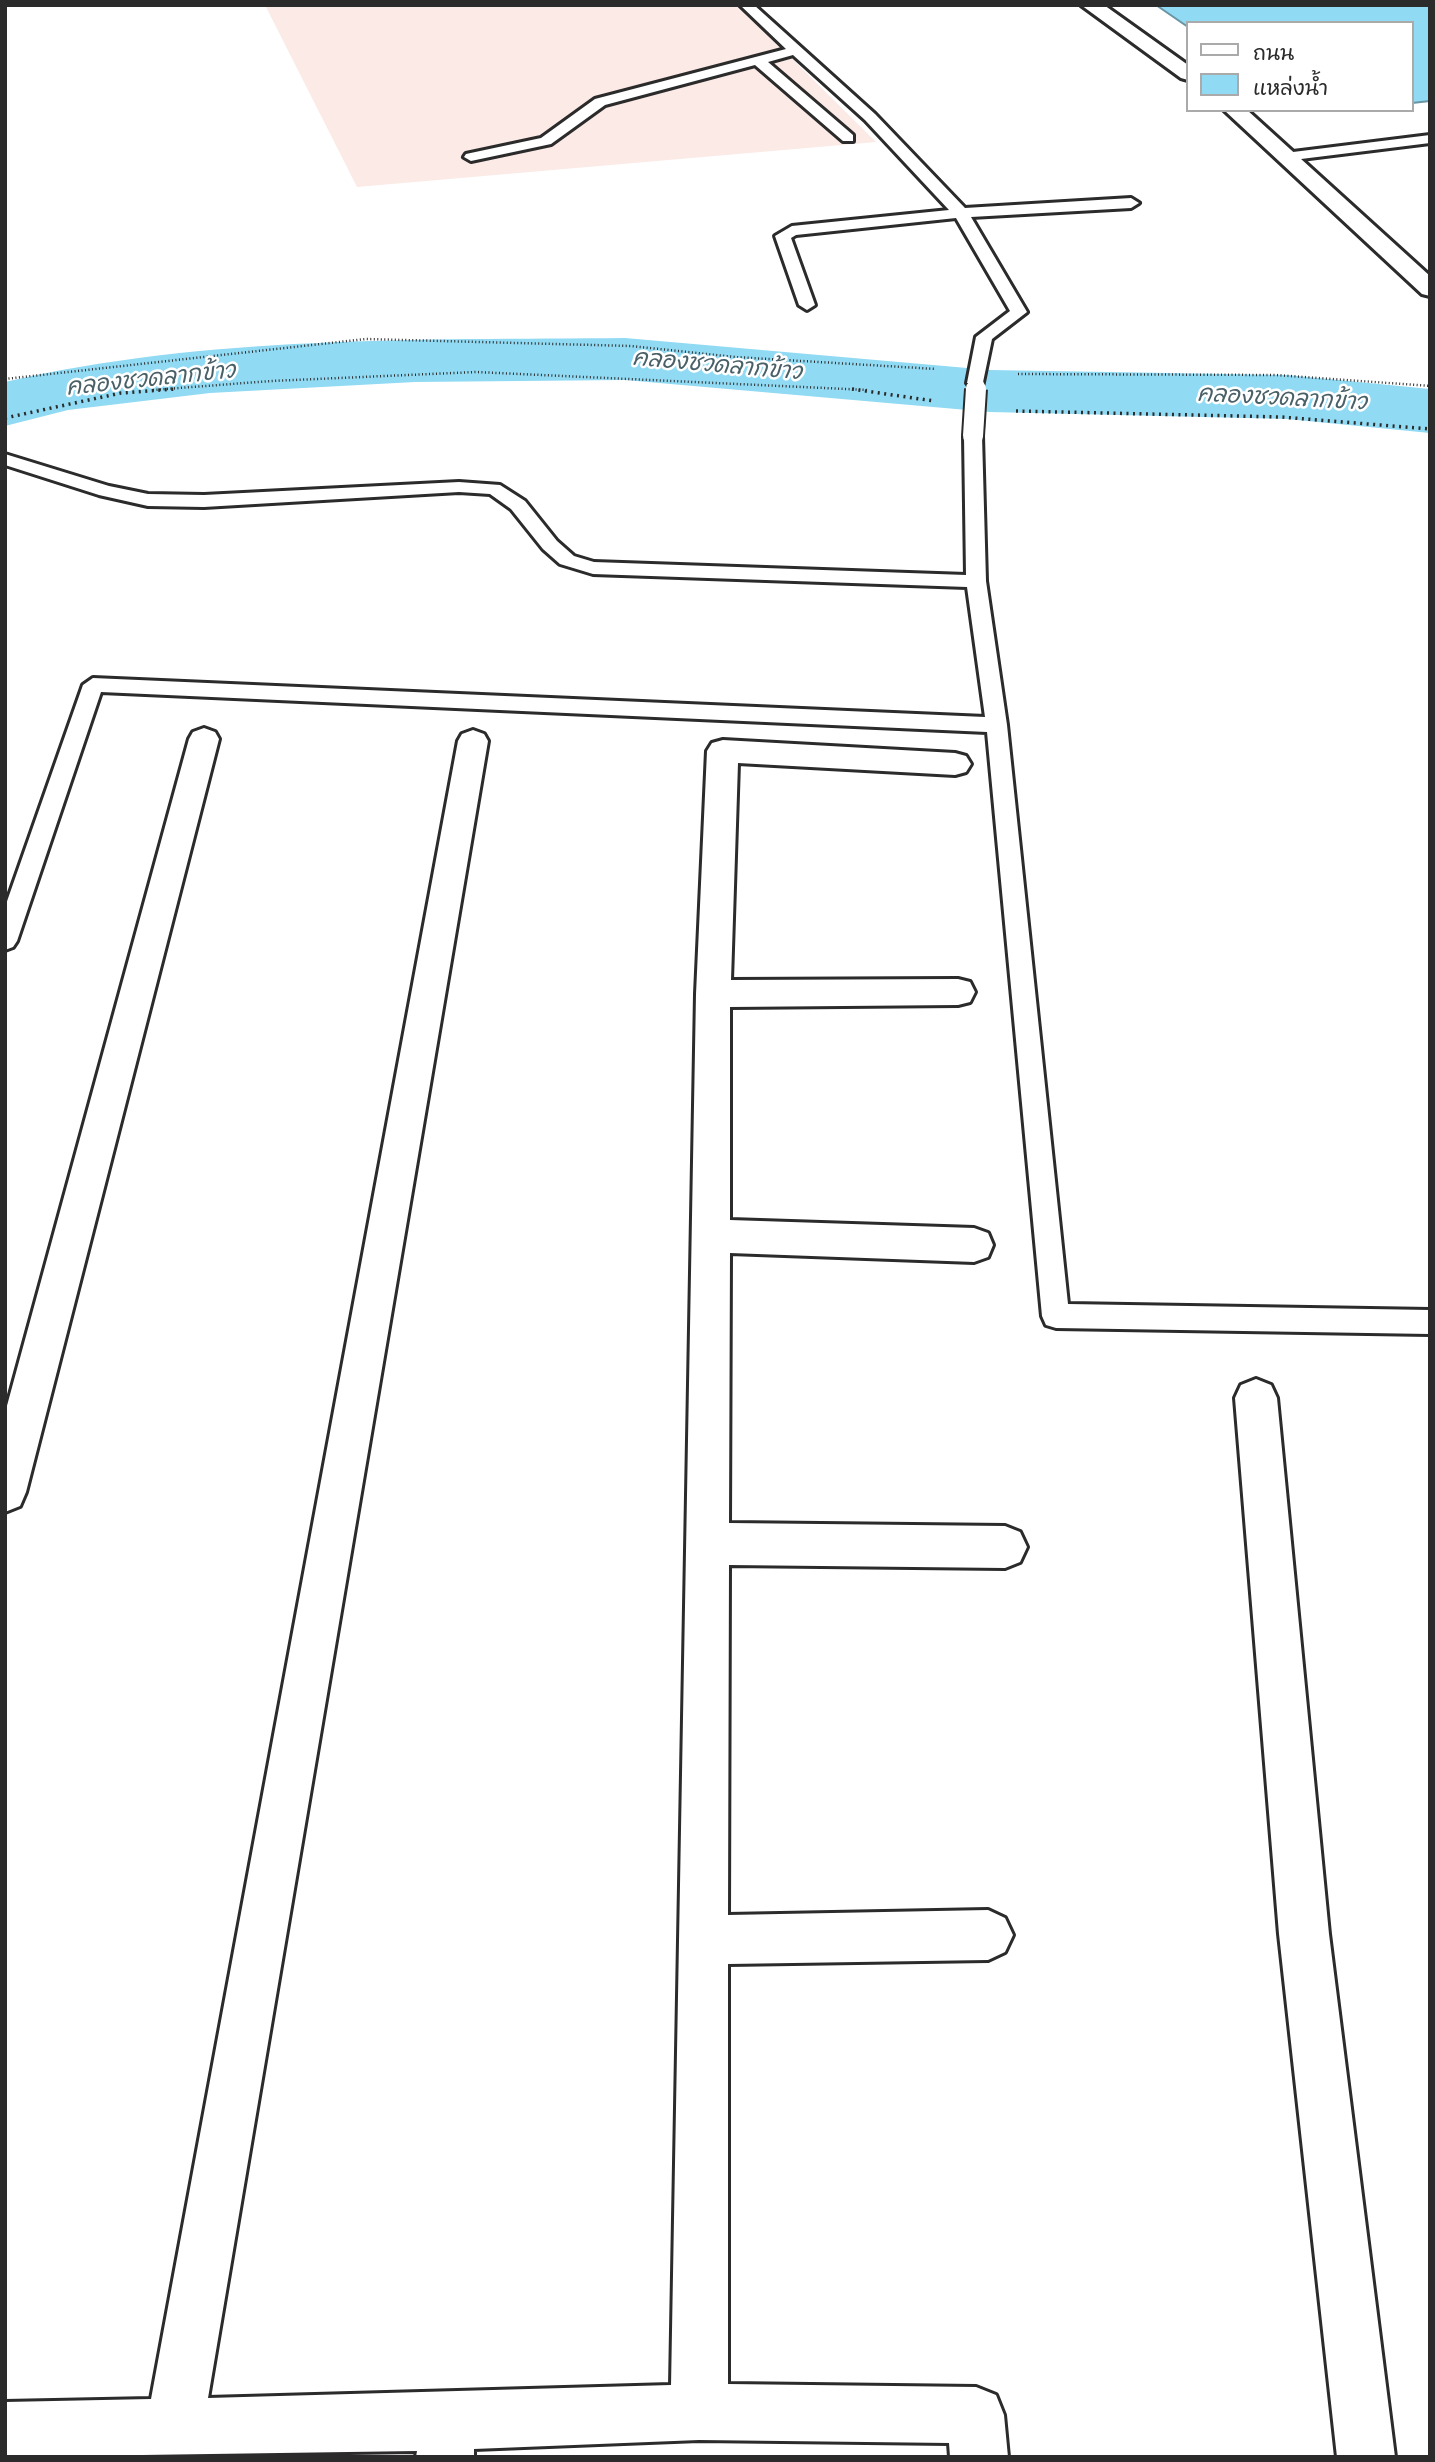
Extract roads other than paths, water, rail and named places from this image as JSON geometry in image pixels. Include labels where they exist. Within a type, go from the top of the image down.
[{"type":"street","points":[[1091,5],[1186,73]]},
{"type":"street","points":[[1236,112],[1430,289]]},
{"type":"street","points":[[5,1492],[204,739]]},
{"type":"street","points":[[175,2426],[473,741]]},
{"type":"street","points":[[699,2412],[706,1940],[706,1544],[713,994],[723,751],[956,764]]},
{"type":"street","points":[[713,994],[958,992]]},
{"type":"street","points":[[711,1237],[974,1244]]},
{"type":"street","points":[[1256,1398],[1304,1934],[1366,2457]]},
{"type":"street","points":[[706,1544],[1005,1546]]},
{"type":"street","points":[[706,1940],[988,1935]]},
{"type":"street","points":[[5,2431],[175,2426],[446,2439],[699,2412],[976,2415],[979,2457]]},
{"type":"lane","points":[[746,5],[793,51],[870,117],[961,213],[1019,312],[984,337],[977,377],[973,436],[976,581],[997,725],[1056,1316],[1430,1322]]},
{"type":"lane","points":[[471,157],[546,141],[600,102],[793,51]]},
{"type":"lane","points":[[757,60],[848,138]]},
{"type":"lane","points":[[1285,156],[1430,139]]},
{"type":"lane","points":[[807,305],[783,236],[807,227],[961,213],[1131,203]]},
{"type":"lane","points":[[5,459],[105,491],[148,500],[204,501],[460,487],[494,489],[517,505],[550,545],[567,559],[593,568],[976,581]]},
{"type":"lane","points":[[5,941],[93,685],[997,725]]},
{"type":"water","points":[[1156,5],[1430,5],[1430,101],[1414,103],[1414,21],[1186,21],[1186,26]]},
{"type":"waterway","name":"คลองชวดลากข้าว","points":[[5,404],[68,389],[210,372],[415,361],[625,359],[990,391],[1287,397],[1430,411]]}]
